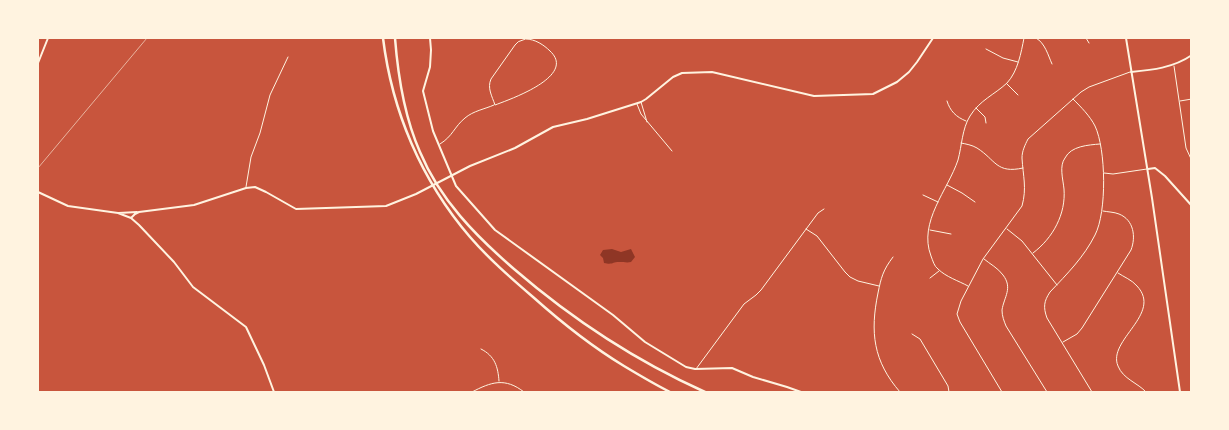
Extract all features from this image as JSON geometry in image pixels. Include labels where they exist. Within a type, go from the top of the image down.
[{"type":"highway","points":[[383,38],[392,90],[409,137],[429,179],[449,211],[469,236],[511,278],[556,318],[623,366],[670,392]]},
{"type":"highway","points":[[395,38],[400,84],[408,118],[420,154],[448,201],[466,224],[498,255],[564,310],[647,363],[706,392]]},
{"type":"main road","points":[[38,63],[48,38]]},
{"type":"main road","points":[[430,38],[430,67],[423,91],[433,131],[444,153],[456,186],[495,230],[613,315],[645,342],[686,367],[695,369],[732,368],[753,377],[801,392]]},
{"type":"main road","points":[[38,192],[68,206],[118,213],[194,205],[246,188],[255,187],[296,209],[386,206],[403,200],[484,160],[515,148],[553,127],[588,119],[641,102],[673,77],[682,73],[712,72],[814,96],[873,94],[897,82],[909,72],[933,38]]},
{"type":"main road","points":[[1126,38],[1180,392]]},
{"type":"main road","points":[[1130,72],[1174,65],[1192,55]]},
{"type":"main road","points":[[1147,169],[1154,168],[1165,176],[1192,206]]},
{"type":"main road","points":[[131,218],[139,212]]},
{"type":"main road","points":[[118,213],[131,218],[139,225],[174,262],[193,287],[246,327],[274,392]]},
{"type":"street","points":[[969,286],[935,266],[929,250],[928,240],[931,218],[958,160],[967,121],[975,108],[1006,83],[1014,73],[1024,38]]},
{"type":"street","points":[[1036,38],[1043,44],[1052,64]]},
{"type":"street","points":[[1086,38],[1089,43]]},
{"type":"street","points":[[439,144],[451,136],[465,118],[517,97],[549,78],[554,74],[556,68],[553,54],[531,39],[518,42],[507,55],[490,82],[495,105]]},
{"type":"street","points":[[986,49],[1003,58],[1018,62]]},
{"type":"street","points":[[246,188],[251,157],[260,133],[270,94],[288,56]]},
{"type":"street","points":[[1174,65],[1186,148],[1192,161]]},
{"type":"street","points":[[1002,392],[960,322],[959,306],[983,259],[1022,206],[1025,188],[1022,158],[1028,139],[1073,98],[1089,87],[1130,72]]},
{"type":"street","points":[[1006,83],[1018,95]]},
{"type":"street","points":[[1073,98],[1094,125],[1100,144],[1104,173],[1101,220],[1096,234],[1080,261],[1047,296],[1044,310],[1092,392]]},
{"type":"street","points":[[1179,101],[1192,99]]},
{"type":"street","points":[[946,101],[955,114],[967,121]]},
{"type":"street","points":[[641,102],[647,122]]},
{"type":"street","points":[[636,103],[640,114],[672,151]]},
{"type":"street","points":[[975,108],[985,117],[986,123]]},
{"type":"street","points":[[961,143],[977,148],[1003,169],[1024,168]]},
{"type":"street","points":[[1033,253],[1047,240],[1062,214],[1064,204],[1062,165],[1064,158],[1074,149],[1100,144]]},
{"type":"street","points":[[1104,173],[1112,174],[1147,169]]},
{"type":"street","points":[[947,185],[975,202]]},
{"type":"street","points":[[923,195],[938,203]]},
{"type":"street","points":[[695,369],[744,304],[761,290],[806,228],[818,213],[824,209]]},
{"type":"street","points":[[1062,342],[1077,334],[1082,328],[1131,250],[1134,232],[1125,217],[1118,213],[1102,211]]},
{"type":"street","points":[[1125,217],[1126,213]]},
{"type":"street","points":[[806,228],[817,236],[850,277],[880,287]]},
{"type":"street","points":[[1006,228],[1022,240],[1057,285]]},
{"type":"street","points":[[929,230],[951,234]]},
{"type":"street","points":[[893,258],[882,274],[874,320],[874,338],[878,354],[887,374],[900,392]]},
{"type":"street","points":[[983,259],[999,270],[1004,276],[1008,290],[1002,312],[1003,319],[1047,392]]},
{"type":"street","points":[[930,278],[939,270]]},
{"type":"street","points":[[1117,272],[1137,285],[1141,291],[1144,305],[1116,360],[1125,376],[1142,387],[1146,392]]},
{"type":"street","points":[[912,334],[920,339],[948,386],[949,392]]},
{"type":"street","points":[[481,349],[491,356],[498,371],[499,382]]},
{"type":"street","points":[[472,392],[488,384],[499,382],[524,392]]},
{"type":"shaded area","points":[[612,249],[621,252],[631,249],[635,257],[631,262],[604,263],[600,255],[603,250]]},
{"type":"railway","points":[[38,168],[147,38]]}]
